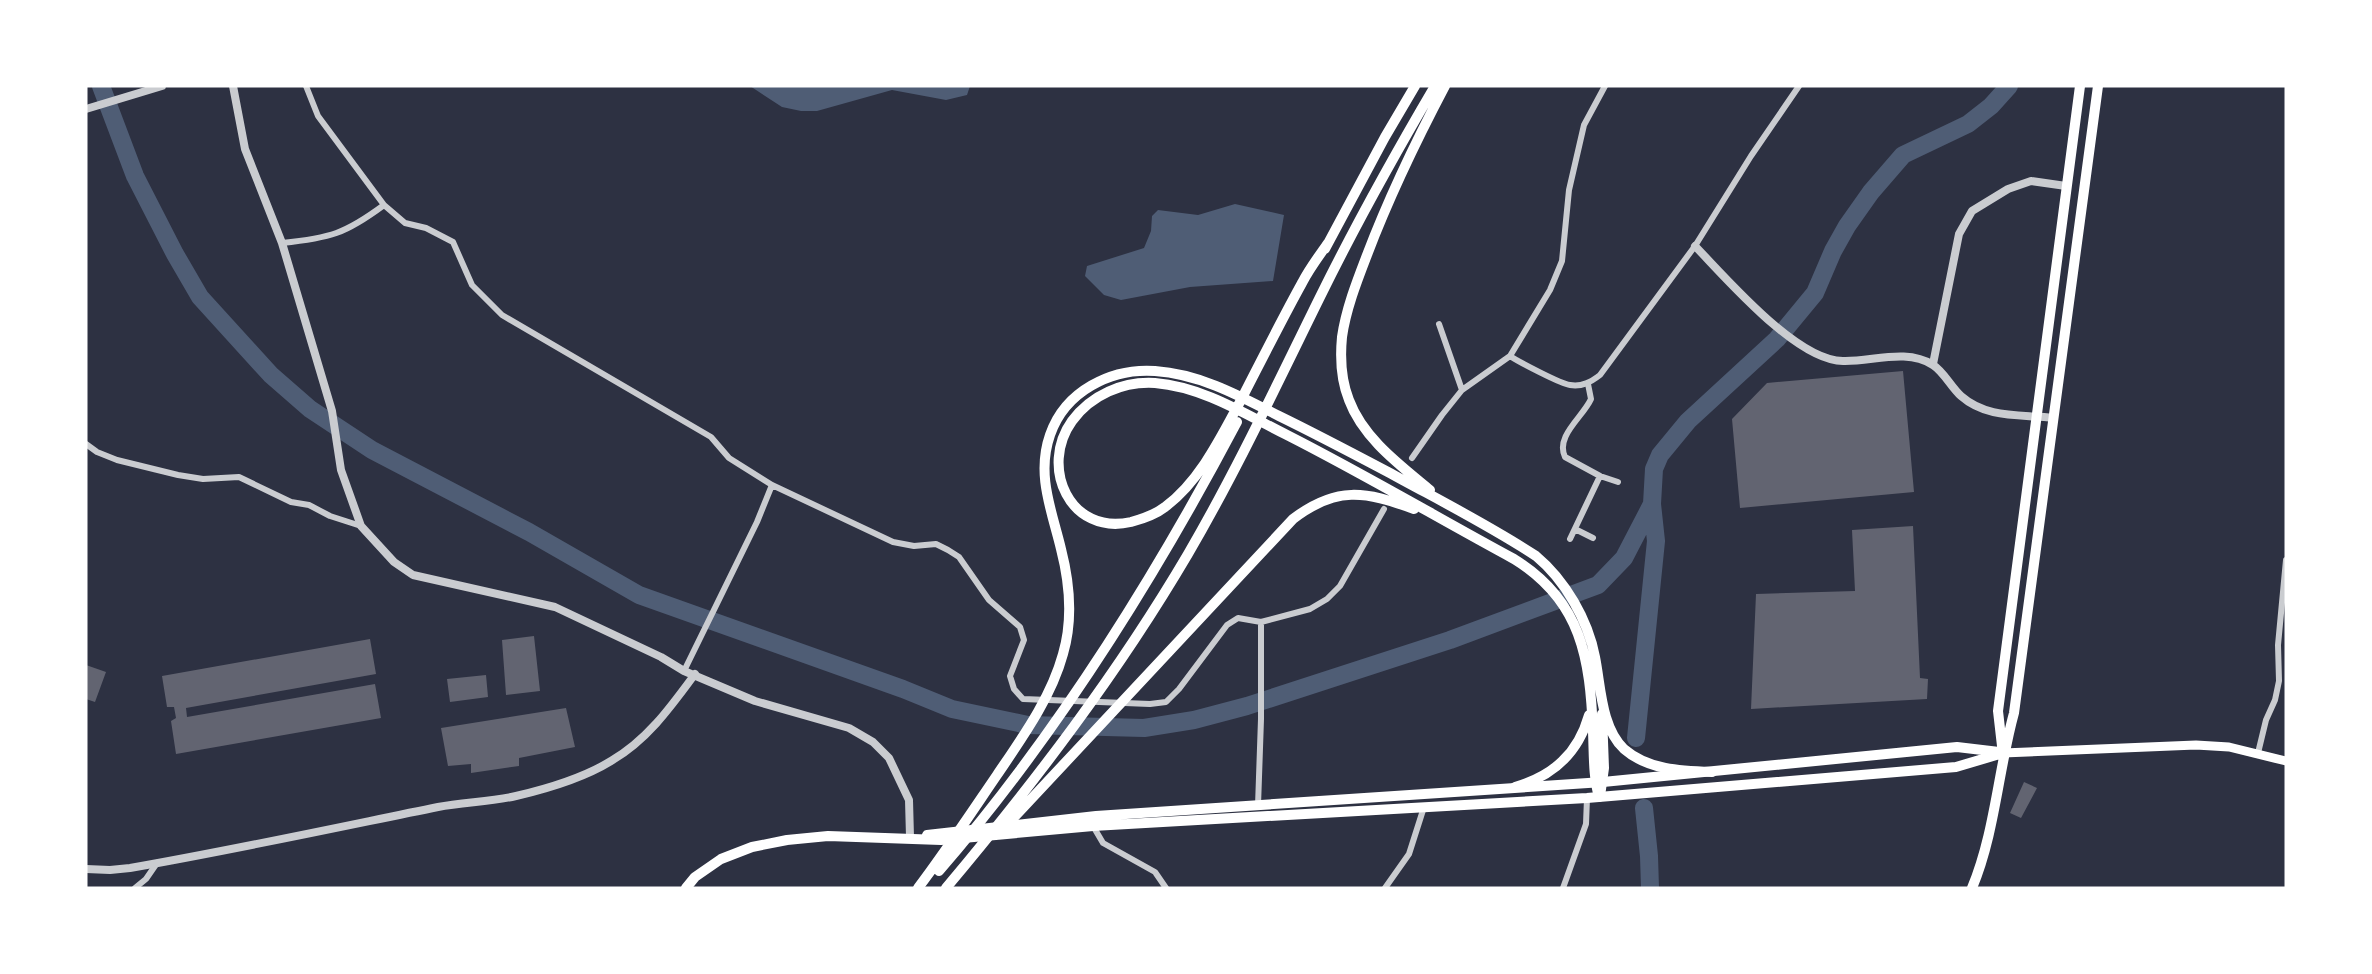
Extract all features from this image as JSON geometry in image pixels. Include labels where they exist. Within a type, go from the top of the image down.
[{"type":"highway","points":[[918,888],[945,858],[1091,671],[1173,538],[1264,362],[1415,86]]},
{"type":"highway","points":[[954,888],[1081,719],[1177,573],[1252,439],[1359,221],[1435,86]]},
{"type":"highway","points":[[1445,86],[1408,158],[1359,277],[1342,335],[1341,360],[1349,400],[1365,428],[1399,464],[1450,506]]},
{"type":"highway","points":[[2003,753],[1998,711],[2080,86]]},
{"type":"highway","points":[[1972,888],[1981,865],[2003,753],[2014,713],[2098,86]]},
{"type":"highway","points":[[924,888],[1026,731],[1055,678],[1066,642],[1070,601],[1067,576],[1045,490],[1046,452],[1050,434],[1069,402],[1100,380],[1138,370],[1195,378],[1216,385],[1341,447],[1524,547],[1553,571],[1571,608]]},
{"type":"highway","points":[[1230,428],[1197,474],[1164,508],[1147,516],[1129,522],[1110,523],[1093,518],[1079,510],[1061,486],[1058,471],[1061,446],[1070,423],[1081,410],[1106,392],[1136,384],[1153,383],[1192,391],[1224,402],[1362,473],[1514,559],[1538,575],[1583,620],[1595,655],[1600,797]]},
{"type":"highway","points":[[946,888],[1293,519],[1321,500],[1353,494],[1367,495],[1443,519]]},
{"type":"highway","points":[[1597,696],[1616,738],[1632,755],[1661,767],[1712,772]]},
{"type":"highway","points":[[1515,787],[1545,776],[1565,760],[1574,750],[1597,696]]},
{"type":"highway","points":[[910,837],[1096,816],[1599,782],[1957,747],[2003,753]]},
{"type":"highway","points":[[686,888],[695,877],[721,859],[752,847],[787,840],[828,836],[941,840],[1093,826],[1587,798],[1956,767],[2003,753]]},
{"type":"main road","points":[[2003,753],[2196,745],[2229,747],[2286,761]]},
{"type":"street","points":[[86,109],[162,86]]},
{"type":"street","points":[[233,86],[245,149],[282,243],[331,411],[341,470],[360,526],[394,562],[413,575],[555,607],[661,657],[684,671],[755,701],[849,728],[873,742],[890,758],[909,800],[910,837]]},
{"type":"street","points":[[306,86],[318,116],[384,205],[405,223],[426,228],[453,242],[472,285],[502,315],[711,437],[729,458],[772,485],[893,542],[914,546],[936,544],[959,557],[989,600],[1020,627],[1024,640],[1010,676],[1014,689],[1023,699],[1150,704],[1166,702],[1179,689],[1227,625],[1238,618],[1261,622],[1310,609],[1327,599],[1340,586],[1384,509]]},
{"type":"street","points":[[1412,458],[1441,415],[1462,390],[1510,356],[1550,290],[1562,261],[1569,190],[1584,125],[1605,86]]},
{"type":"street","points":[[1510,356],[1569,386],[1588,384],[1600,376],[1695,246],[1751,156],[1800,86]]},
{"type":"street","points":[[1933,365],[1959,234],[1972,211],[2008,189],[2031,181],[2066,186]]},
{"type":"street","points":[[282,243],[324,239],[356,226],[384,205]]},
{"type":"street","points":[[1695,246],[1735,288],[1799,345],[1824,359],[1843,361],[1908,357],[1933,365],[1962,397],[1983,410],[2053,418]]},
{"type":"street","points":[[1439,324],[1462,390]]},
{"type":"street","points":[[1588,384],[1591,399],[1566,435],[1562,452],[1565,457],[1600,476],[1618,482]]},
{"type":"street","points":[[86,444],[97,453],[117,460],[178,475],[203,479],[239,477],[291,502],[309,505],[330,516],[360,526]]},
{"type":"street","points":[[1570,540],[1600,476]]},
{"type":"street","points":[[684,671],[757,522],[772,485]]},
{"type":"street","points":[[1575,529],[1593,538]]},
{"type":"street","points":[[2258,753],[2279,681],[2278,645],[2286,560]]},
{"type":"street","points":[[1258,806],[1261,622]]},
{"type":"street","points":[[86,869],[110,870],[156,863],[348,828],[439,807],[517,796],[590,772],[644,739],[695,674]]},
{"type":"street","points":[[1563,888],[1586,824],[1587,798]]},
{"type":"street","points":[[1385,888],[1409,854],[1424,807]]},
{"type":"street","points":[[1093,826],[1103,843],[1155,872],[1166,888]]},
{"type":"street","points":[[135,888],[146,879],[156,863]]},
{"type":"water","points":[[750,86],[970,86],[967,95],[946,100],[892,90],[817,111],[801,111],[782,107]]},
{"type":"water","points":[[1235,204],[1284,215],[1273,281],[1190,287],[1121,300],[1104,295],[1085,276],[1087,266],[1144,248],[1151,231],[1152,216],[1158,210],[1198,215]]},
{"type":"building","points":[[1903,371],[1914,492],[1740,508],[1732,419],[1767,383]]},
{"type":"building","points":[[1913,526],[1920,678],[1928,679],[1927,699],[1751,709],[1756,594],[1855,591],[1852,530]]},
{"type":"building","points":[[534,636],[540,691],[506,695],[502,640]]},
{"type":"building","points":[[370,639],[376,674],[186,708],[187,717],[375,684],[381,718],[176,754],[171,721],[176,718],[174,707],[167,707],[162,676]]},
{"type":"building","points":[[86,665],[106,672],[95,702],[86,699]]},
{"type":"building","points":[[486,675],[488,697],[450,702],[447,679]]},
{"type":"building","points":[[566,708],[575,747],[519,758],[519,766],[471,773],[471,764],[448,766],[441,728]]},
{"type":"building","points":[[2024,782],[2037,788],[2021,818],[2010,813]]},
{"type":"waterway","points":[[101,86],[135,176],[200,297],[271,375],[310,409],[372,450],[529,532],[639,595],[952,709],[1028,725],[1144,728],[1194,720],[1247,706],[1450,640],[1598,585],[1624,558],[1652,504]]},
{"type":"waterway","points":[[1636,738],[1656,541],[1652,504],[1654,469],[1660,455],[1688,421],[1777,339],[1815,293],[1847,226],[1871,192],[1903,155],[1968,124],[1991,106],[2009,86]]},
{"type":"waterway","points":[[1644,808],[1650,888]]}]
